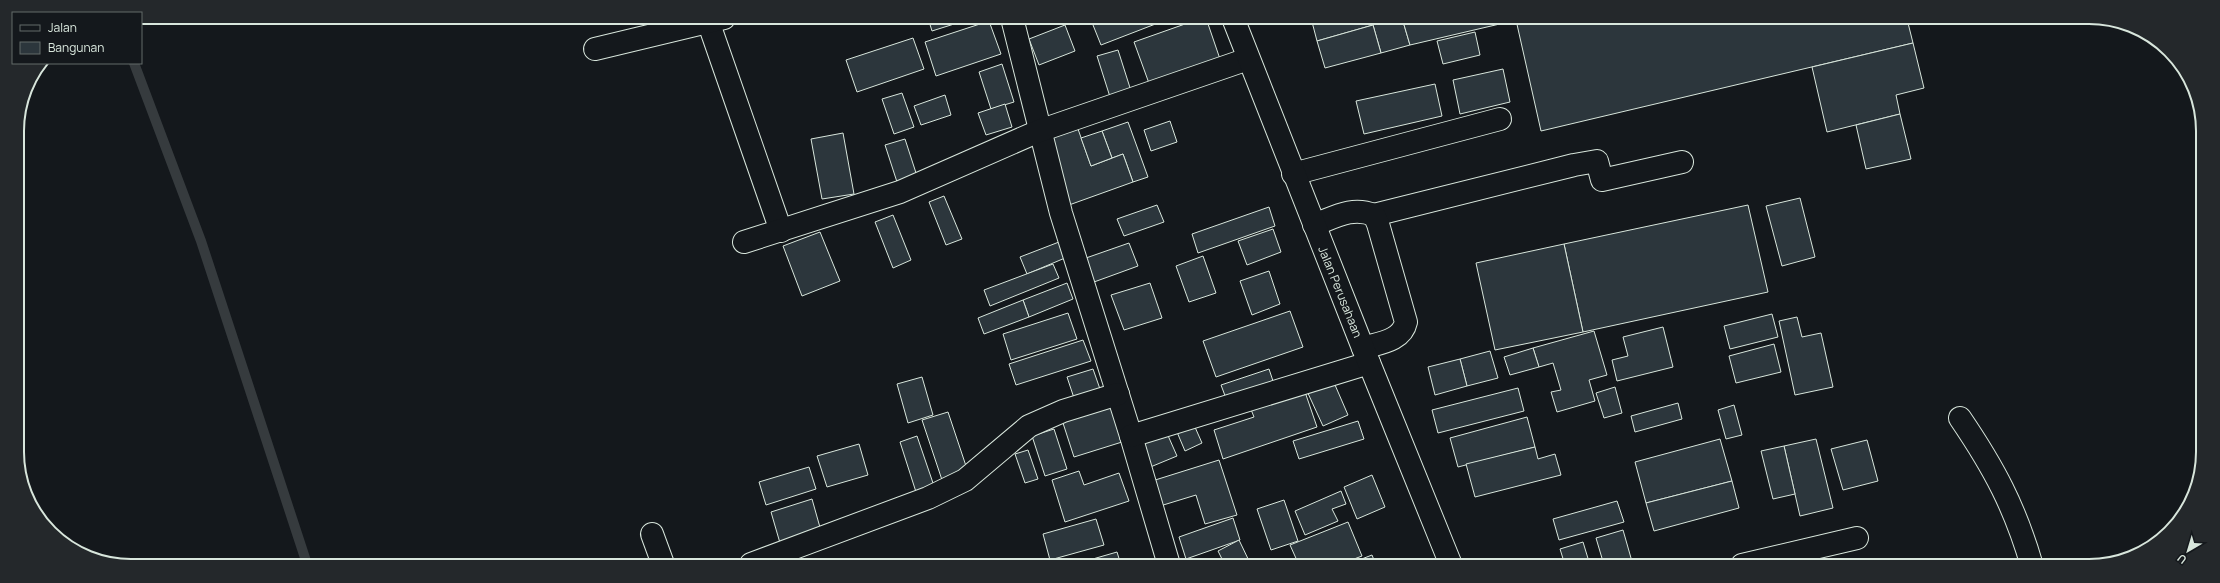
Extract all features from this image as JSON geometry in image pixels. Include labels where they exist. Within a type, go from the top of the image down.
[{"type":"street","points":[[595,49],[699,24]]},
{"type":"street","points":[[717,24],[781,231]]},
{"type":"street","points":[[1014,24],[1024,59],[1039,131],[1061,212],[1131,436],[1167,559]]},
{"type":"street","name":"Jalan Perusahaan","points":[[1235,24],[1293,174],[1449,559]]},
{"type":"street","points":[[744,242],[900,192],[1039,131],[1248,59]]},
{"type":"street","points":[[1293,174],[1500,119]]},
{"type":"street","points":[[1314,225],[1345,213],[1363,211],[1374,215],[1574,165],[1597,161],[1602,180],[1682,162]]},
{"type":"street","points":[[1131,436],[1366,356],[1396,338],[1404,330],[1406,322],[1374,215]]},
{"type":"street","points":[[768,559],[928,498],[965,480],[1029,426],[1064,411],[1118,394]]},
{"type":"street","points":[[1960,418],[1987,459],[2013,509],[2021,528],[2030,559]]},
{"type":"street","points":[[652,534],[661,559]]},
{"type":"street","points":[[1768,559],[1857,538]]},
{"type":"building","points":[[930,24],[954,24],[932,31]]},
{"type":"building","points":[[980,24],[990,24],[1001,54],[936,76],[925,42]]},
{"type":"building","points":[[1093,24],[1155,24],[1101,45]]},
{"type":"building","points":[[1185,24],[1208,24],[1221,62],[1150,86],[1134,42]]},
{"type":"building","points":[[1313,24],[1373,24],[1373,25],[1317,41]]},
{"type":"building","points":[[1373,24],[1404,24],[1410,45],[1381,53]]},
{"type":"building","points":[[1404,24],[1500,24],[1410,45]]},
{"type":"building","points":[[1517,24],[1908,24],[1913,43],[1541,131]]},
{"type":"building","points":[[1065,25],[1075,51],[1039,65],[1029,39]]},
{"type":"building","points":[[1373,25],[1381,53],[1325,68],[1317,41]]},
{"type":"building","points":[[1475,32],[1480,55],[1443,64],[1437,41]]},
{"type":"building","points":[[913,38],[924,69],[857,92],[846,60]]},
{"type":"building","points":[[1913,43],[1924,88],[1896,95],[1900,114],[1827,132],[1812,67]]},
{"type":"building","points":[[1118,50],[1132,94],[1111,100],[1097,56]]},
{"type":"building","points":[[1002,64],[1014,102],[991,109],[979,72]]},
{"type":"building","points":[[1503,69],[1510,102],[1460,114],[1453,80]]},
{"type":"building","points":[[1435,84],[1442,116],[1364,134],[1356,101]]},
{"type":"building","points":[[902,93],[914,127],[894,134],[882,99]]},
{"type":"building","points":[[945,95],[951,115],[921,125],[914,106]]},
{"type":"building","points":[[1005,104],[1012,127],[986,135],[978,113]]},
{"type":"building","points":[[1900,114],[1911,159],[1866,169],[1856,125]]},
{"type":"building","points":[[1170,121],[1177,142],[1151,151],[1144,130]]},
{"type":"building","points":[[1128,122],[1148,177],[1133,182],[1123,154],[1112,158],[1102,131]]},
{"type":"building","points":[[1078,129],[1091,166],[1123,154],[1133,182],[1069,205],[1046,140]]},
{"type":"building","points":[[1102,131],[1112,158],[1091,166],[1081,138]]},
{"type":"building","points":[[843,133],[854,194],[822,199],[811,139]]},
{"type":"building","points":[[905,139],[917,176],[897,182],[885,145]]},
{"type":"building","points":[[944,196],[962,239],[946,245],[929,202]]},
{"type":"building","points":[[1800,198],[1815,257],[1782,266],[1766,206]]},
{"type":"building","points":[[1157,205],[1164,222],[1124,236],[1117,219]]},
{"type":"building","points":[[1748,205],[1768,292],[1583,332],[1564,244]]},
{"type":"building","points":[[1269,207],[1275,226],[1198,253],[1192,234]]},
{"type":"building","points":[[893,215],[911,260],[893,268],[875,222]]},
{"type":"building","points":[[1273,229],[1281,252],[1247,265],[1238,241]]},
{"type":"building","points":[[820,232],[840,281],[802,296],[783,246]]},
{"type":"building","points":[[1059,242],[1065,258],[1027,274],[1020,257]]},
{"type":"building","points":[[1129,243],[1138,266],[1094,282],[1086,258]]},
{"type":"building","points":[[1564,244],[1583,332],[1495,350],[1476,263]]},
{"type":"building","points":[[1203,256],[1216,293],[1189,302],[1176,266]]},
{"type":"building","points":[[1053,264],[1059,278],[990,306],[984,290]]},
{"type":"building","points":[[1269,271],[1280,304],[1252,315],[1240,281]]},
{"type":"building","points":[[1067,283],[1073,299],[1029,317],[1023,300]]},
{"type":"building","points":[[1150,283],[1162,318],[1124,330],[1111,295]]},
{"type":"building","points":[[1023,300],[1029,317],[984,334],[978,318]]},
{"type":"building","points":[[1290,311],[1303,347],[1216,377],[1203,341]]},
{"type":"building","points":[[1068,313],[1077,339],[1011,360],[1003,334]]},
{"type":"building","points":[[1772,314],[1778,337],[1730,349],[1724,326]]},
{"type":"building","points":[[1797,317],[1802,337],[1821,333],[1833,387],[1795,395],[1779,321]]},
{"type":"building","points":[[1663,327],[1673,367],[1617,381],[1612,360],[1628,356],[1623,337]]},
{"type":"building","points":[[1594,331],[1607,375],[1589,380],[1595,401],[1557,412],[1551,392],[1561,390],[1553,363],[1539,367],[1533,348]]},
{"type":"building","points":[[1083,340],[1091,361],[1016,385],[1009,364]]},
{"type":"building","points":[[1774,344],[1781,372],[1736,383],[1729,356]]},
{"type":"building","points":[[1533,348],[1539,367],[1510,375],[1504,357]]},
{"type":"building","points":[[1490,351],[1498,378],[1467,386],[1460,359]]},
{"type":"building","points":[[1460,359],[1467,386],[1435,395],[1428,367]]},
{"type":"building","points":[[1093,369],[1100,389],[1074,398],[1067,377]]},
{"type":"building","points":[[1269,369],[1274,384],[1227,401],[1221,385]]},
{"type":"building","points":[[922,377],[933,415],[908,423],[897,384]]},
{"type":"building","points":[[1332,378],[1348,415],[1323,426],[1306,389]]},
{"type":"building","points":[[1615,387],[1622,413],[1604,418],[1596,393]]},
{"type":"building","points":[[1518,388],[1524,411],[1438,433],[1432,410]]},
{"type":"building","points":[[1304,389],[1317,427],[1223,459],[1214,430],[1254,417],[1250,407]]},
{"type":"building","points":[[1678,403],[1682,419],[1635,432],[1631,416]]},
{"type":"building","points":[[1110,405],[1122,442],[1074,457],[1062,420]]},
{"type":"building","points":[[1734,405],[1742,435],[1726,439],[1718,410]]},
{"type":"building","points":[[948,412],[968,472],[942,480],[922,420]]},
{"type":"building","points":[[1527,417],[1535,447],[1458,467],[1450,438]]},
{"type":"building","points":[[1191,418],[1202,443],[1185,451],[1174,425]]},
{"type":"building","points":[[1358,421],[1364,439],[1299,459],[1293,441]]},
{"type":"building","points":[[1054,429],[1067,469],[1045,476],[1032,436]]},
{"type":"building","points":[[1166,431],[1177,456],[1148,468],[1137,443]]},
{"type":"building","points":[[917,436],[934,486],[916,492],[900,442]]},
{"type":"building","points":[[1720,439],[1732,481],[1646,503],[1635,462]]},
{"type":"building","points":[[1816,439],[1833,508],[1800,516],[1784,446]]},
{"type":"building","points":[[1867,440],[1878,481],[1843,490],[1831,449]]},
{"type":"building","points":[[859,444],[868,475],[827,487],[817,456]]},
{"type":"building","points":[[1784,446],[1795,494],[1773,499],[1761,451]]},
{"type":"building","points":[[1535,447],[1538,459],[1555,454],[1561,475],[1475,497],[1466,464]]},
{"type":"building","points":[[1028,450],[1038,479],[1025,483],[1015,454]]},
{"type":"building","points":[[1219,460],[1237,515],[1205,524],[1196,495],[1160,506],[1152,481]]},
{"type":"building","points":[[809,467],[816,489],[766,505],[759,482]]},
{"type":"building","points":[[1079,471],[1084,485],[1119,473],[1129,501],[1065,522],[1052,480]]},
{"type":"building","points":[[1372,475],[1385,507],[1357,519],[1344,487]]},
{"type":"building","points":[[1732,481],[1739,508],[1654,531],[1646,503]]},
{"type":"building","points":[[1341,491],[1346,504],[1332,509],[1338,521],[1305,535],[1295,511]]},
{"type":"building","points":[[812,499],[821,531],[780,543],[771,512]]},
{"type":"building","points":[[1284,500],[1298,541],[1271,550],[1257,509]]},
{"type":"building","points":[[1617,501],[1624,522],[1559,540],[1553,519]]},
{"type":"building","points":[[1233,518],[1240,540],[1186,559],[1179,537]]},
{"type":"building","points":[[1096,519],[1104,545],[1050,559],[1043,534]]},
{"type":"building","points":[[1348,522],[1362,556],[1354,559],[1296,559],[1290,545]]},
{"type":"building","points":[[1623,530],[1631,559],[1602,559],[1596,538]]},
{"type":"building","points":[[1239,540],[1248,559],[1222,559],[1218,551]]},
{"type":"building","points":[[1583,542],[1588,559],[1563,559],[1560,549]]},
{"type":"building","points":[[1117,552],[1119,559],[1093,559]]},
{"type":"building","points":[[1372,555],[1374,559],[1362,559]]},
{"type":"waterway","points":[[134,64],[201,241],[305,559]]}]
